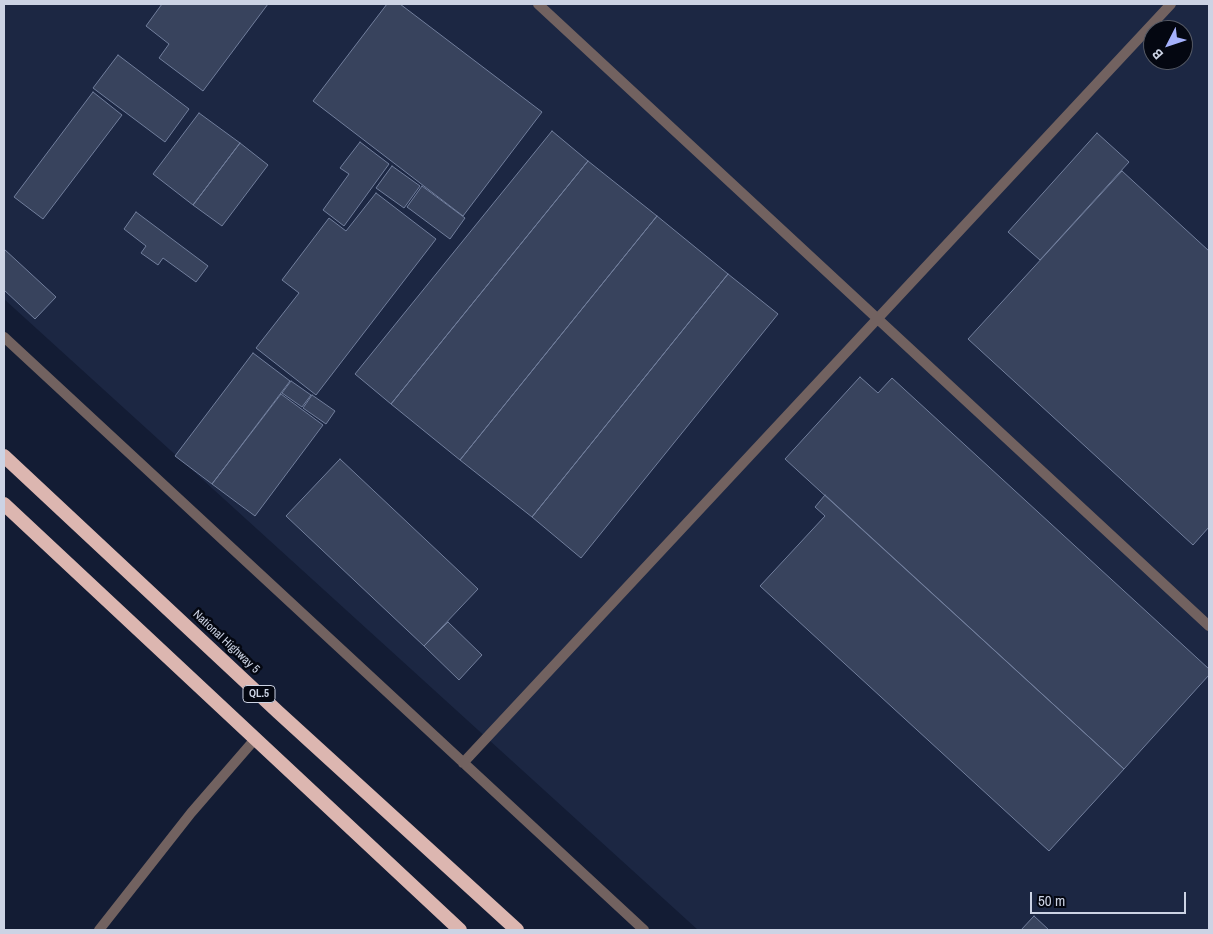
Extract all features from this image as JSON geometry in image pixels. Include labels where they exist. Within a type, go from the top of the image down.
[{"type":"highway","name":"National Highway 5","points":[[4,456],[278,712],[517,930]]},
{"type":"highway","name":"QL.5","points":[[4,504],[460,930]]},
{"type":"street","points":[[538,4],[1209,626]]},
{"type":"street","points":[[463,763],[1170,4]]},
{"type":"street","points":[[4,337],[644,930]]},
{"type":"street","points":[[98,930],[191,813],[256,738]]},
{"type":"shaded area","points":[[4,4],[1209,4],[1209,930],[698,930],[4,299]]},
{"type":"building","points":[[162,4],[268,4],[203,91],[159,58],[169,44],[146,26]]},
{"type":"building","points":[[387,4],[400,4],[542,112],[463,216],[313,101]]},
{"type":"building","points":[[118,55],[189,109],[165,142],[93,88]]},
{"type":"building","points":[[93,92],[122,115],[43,219],[14,197]]},
{"type":"building","points":[[199,113],[240,143],[193,205],[153,174]]},
{"type":"building","points":[[552,131],[588,161],[391,404],[355,374]]},
{"type":"building","points":[[1097,133],[1129,162],[1040,260],[1008,232]]},
{"type":"building","points":[[360,142],[389,164],[344,226],[323,210],[349,174],[340,168]]},
{"type":"building","points":[[240,143],[268,165],[222,226],[193,205]]},
{"type":"building","points":[[588,161],[657,216],[460,460],[391,404]]},
{"type":"building","points":[[392,166],[420,186],[404,208],[376,188]]},
{"type":"building","points":[[1122,171],[1209,251],[1209,527],[1193,545],[968,339]]},
{"type":"building","points":[[422,186],[465,218],[450,239],[407,207]]},
{"type":"building","points":[[376,193],[436,239],[316,395],[256,348],[299,293],[282,280],[329,218],[346,231]]},
{"type":"building","points":[[136,212],[208,266],[196,282],[163,258],[158,265],[141,253],[146,246],[124,229]]},
{"type":"building","points":[[657,216],[728,274],[532,517],[460,460]]},
{"type":"building","points":[[4,249],[56,297],[35,319],[4,290]]},
{"type":"building","points":[[728,274],[778,314],[581,558],[532,517]]},
{"type":"building","points":[[253,353],[290,381],[212,484],[175,456]]},
{"type":"building","points":[[860,377],[878,393],[892,378],[1209,669],[1209,675],[1124,769],[785,459]]},
{"type":"building","points":[[291,381],[311,395],[302,407],[282,393]]},
{"type":"building","points":[[281,394],[323,425],[255,516],[212,484]]},
{"type":"building","points":[[312,395],[335,411],[326,424],[303,408]]},
{"type":"building","points":[[340,459],[478,589],[424,646],[286,516]]},
{"type":"building","points":[[825,495],[1124,769],[1049,851],[760,586],[825,516],[815,507]]},
{"type":"building","points":[[448,622],[482,655],[459,680],[424,646]]},
{"type":"building","points":[[1034,916],[1049,930],[1021,930]]}]
